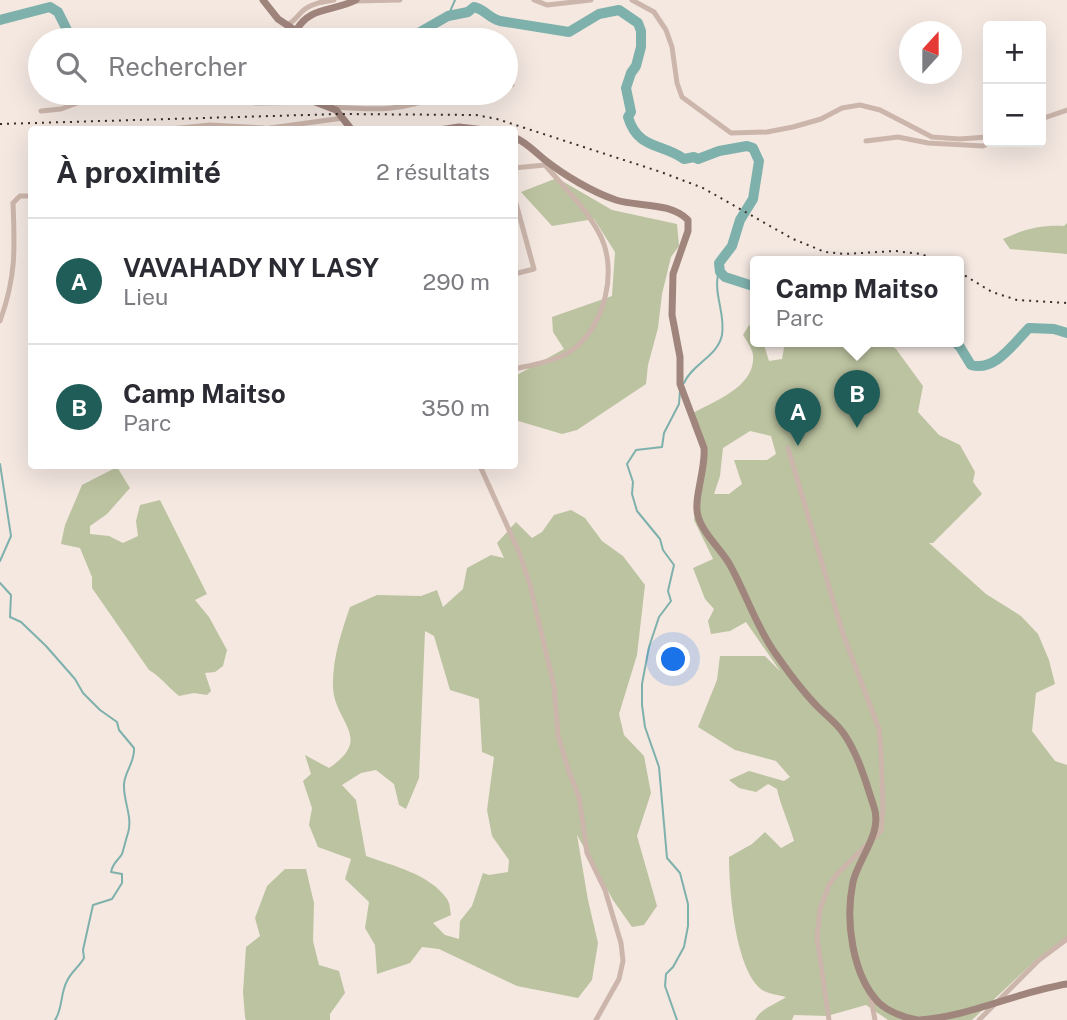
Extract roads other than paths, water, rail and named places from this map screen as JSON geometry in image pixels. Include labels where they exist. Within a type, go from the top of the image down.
[{"type":"street","points":[[263,0],[278,19],[291,28]]},
{"type":"street","points":[[286,25],[295,21],[301,12],[314,4],[334,0]]},
{"type":"street","points":[[298,28],[302,20],[312,13],[356,1],[400,0]]},
{"type":"street","points":[[534,0],[547,5],[591,0]]},
{"type":"street","points":[[632,0],[654,12],[666,30],[682,97],[731,133],[764,132],[793,127],[821,119],[842,108],[860,105],[880,110],[932,137],[983,137]]},
{"type":"street","points":[[41,111],[72,105]]},
{"type":"street","points":[[326,106],[378,110],[410,105]]},
{"type":"street","points":[[326,106],[336,110],[349,126]]},
{"type":"street","points":[[1046,117],[1067,110]]},
{"type":"street","points":[[295,126],[343,118]]},
{"type":"street","points":[[200,126],[223,126]]},
{"type":"street","points":[[866,141],[898,137],[928,143],[983,146]]},
{"type":"street","points":[[518,140],[546,164],[599,232],[608,256],[608,283],[602,306],[584,339],[570,352],[518,368]]},
{"type":"street","points":[[518,168],[546,164],[615,199],[671,209],[688,219],[688,231],[673,274],[672,315],[680,357],[681,388],[704,448],[705,459],[697,501],[699,521],[729,563],[771,647],[794,680],[842,731],[853,749],[876,813],[874,830],[853,881],[851,907],[854,950],[861,974],[870,991],[889,1010],[918,1020],[934,1019],[995,1004],[1043,988],[1067,984]]},
{"type":"street","points":[[0,321],[12,280],[15,247],[13,203],[20,196],[28,196]]},
{"type":"street","points":[[518,211],[534,270],[518,273]]},
{"type":"street","points":[[788,448],[843,634],[879,729],[883,823],[881,831],[829,886],[820,909],[817,938],[829,1020]]},
{"type":"street","points":[[481,469],[519,552],[530,585],[549,661],[558,735],[579,797],[587,853],[605,890],[621,943],[623,961],[619,979],[596,1020]]},
{"type":"street","points":[[979,1020],[1039,960],[1067,939]]},
{"type":"street","points":[[870,991],[875,1020]]},
{"type":"waterway","points":[[448,16],[455,0]]},
{"type":"waterway","points":[[0,20],[50,7],[58,12],[66,28]]},
{"type":"waterway","points":[[427,28],[448,16],[468,12],[474,7],[500,21],[569,32],[599,14],[619,10],[638,23],[641,47],[626,88],[631,112],[628,117],[638,135],[644,141],[684,159],[698,159],[719,151],[747,146],[753,148],[759,161],[753,199],[740,220],[732,246],[719,263],[720,272],[725,277],[750,285]]},
{"type":"waterway","points":[[684,383],[720,342],[723,326],[717,285],[720,268]]},
{"type":"waterway","points":[[960,347],[971,365],[980,366],[1003,355],[1029,328],[1054,329],[1067,333]]},
{"type":"waterway","points":[[677,1020],[665,986],[666,974],[684,947],[688,904],[680,873],[667,858],[659,767],[645,727],[642,705],[642,684],[649,647],[659,617],[671,601],[668,591],[674,565],[663,550],[660,539],[637,511],[632,494],[633,482],[627,464],[636,450],[662,447],[664,433],[679,404],[680,391]]},
{"type":"waterway","points":[[0,464],[11,536],[0,561]]},
{"type":"waterway","points":[[0,583],[11,595],[10,617],[21,622],[46,646],[75,679],[83,693],[117,722],[119,730],[134,748],[124,784],[129,827],[122,854],[111,872],[122,874],[122,883],[112,899],[93,905],[83,950],[84,958],[67,981],[55,1020]]},
{"type":"railway","points":[[0,124],[340,114],[476,115],[497,119],[703,188],[793,239],[825,252],[844,254],[895,251],[926,256]]},
{"type":"railway","points":[[964,275],[992,292],[1017,300],[1067,303]]},
{"type":"place","name":"Camp Maitso","points":[[857,428]]},
{"type":"place","name":"VAVAHADY NY LASY","points":[[798,446]]}]
